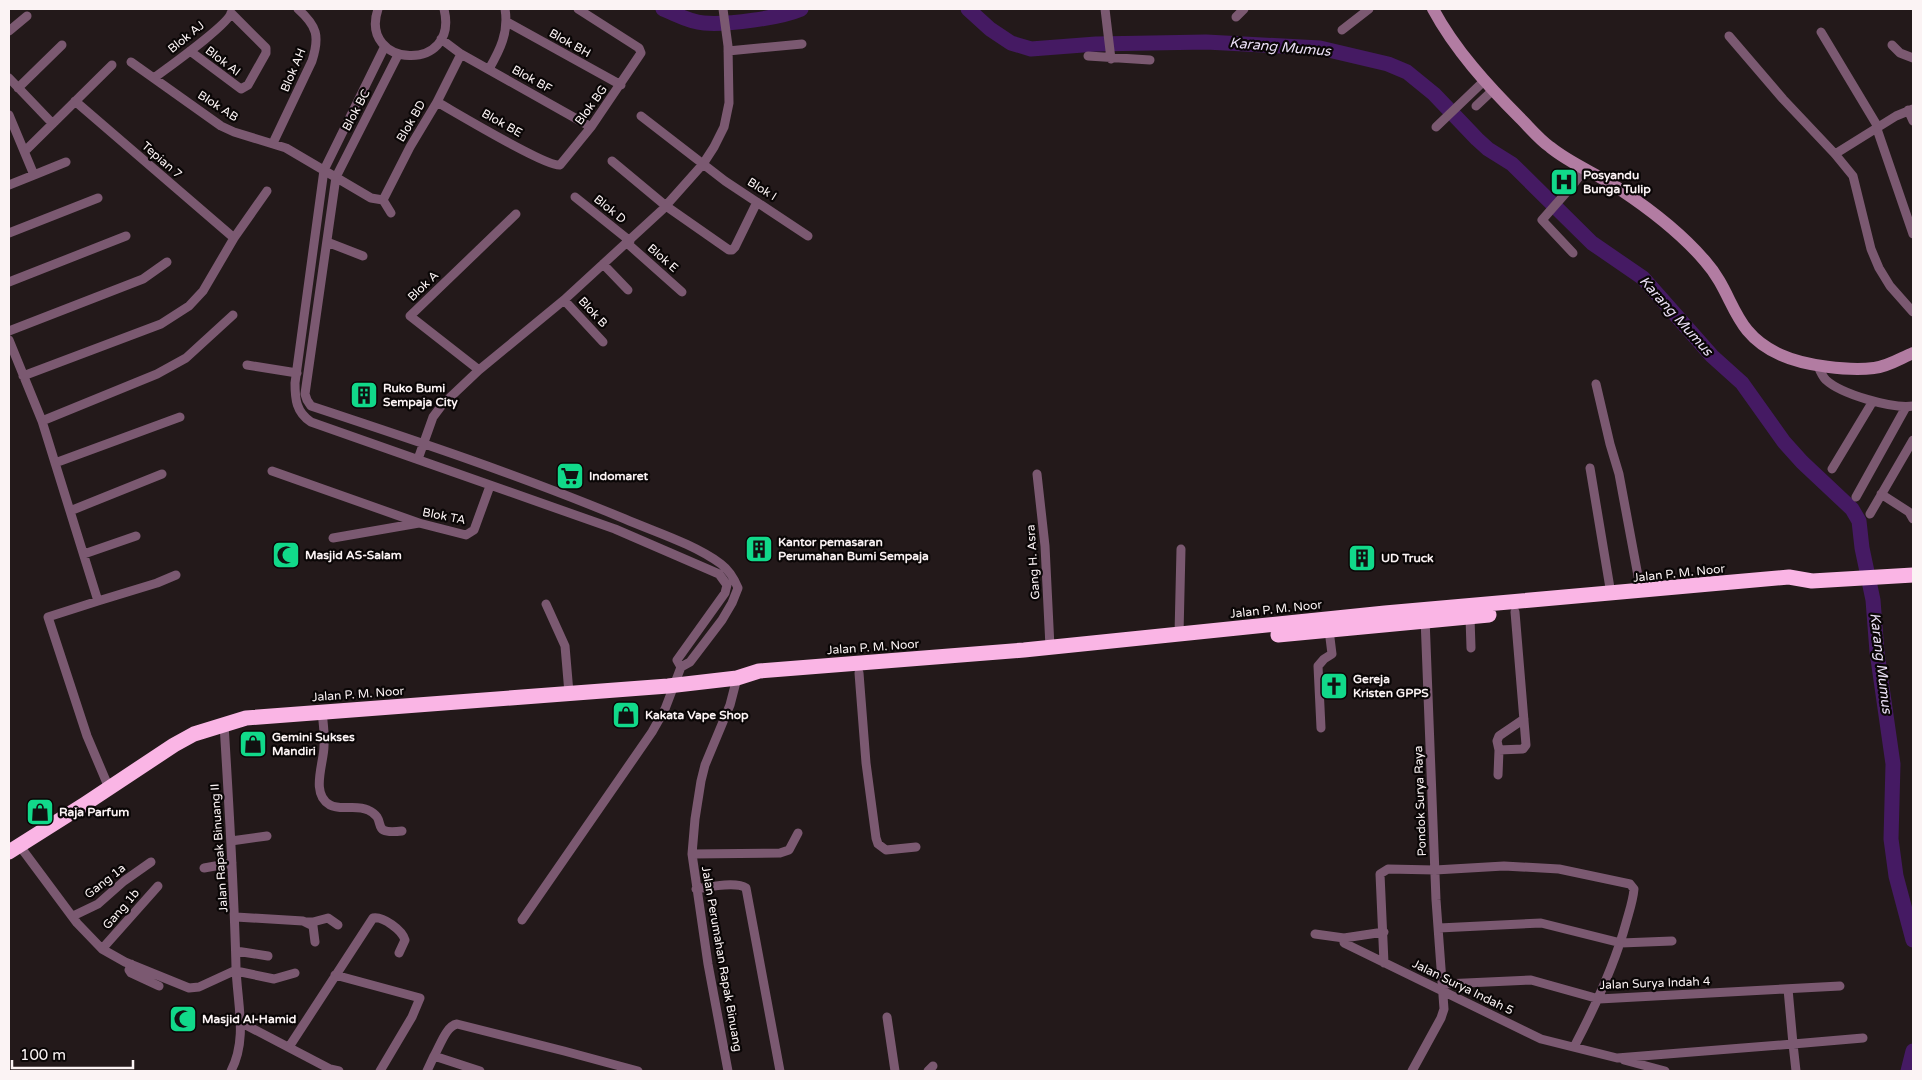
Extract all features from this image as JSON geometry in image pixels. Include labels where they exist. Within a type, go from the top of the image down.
[{"type":"highway","name":"Jalan P. M. Noor","points":[[741,677],[753,680],[859,672],[879,667],[1050,648],[1609,598],[1790,587],[1812,581],[1913,575]]},
{"type":"highway","name":"Jalan P. M. Noor","points":[[14,849],[174,745],[194,734],[246,718],[673,685],[741,677],[759,671],[879,667],[1182,637],[1329,630],[1425,615],[1470,617],[1516,612],[1641,592],[1789,577],[1812,581]]},
{"type":"street","name":"Blok AH","points":[[273,143],[312,62],[316,49],[316,33],[310,20],[298,9]]},
{"type":"street","points":[[376,10],[376,25],[379,36],[385,46],[398,55],[419,55],[435,46],[441,39],[445,30],[446,20],[444,9]]},
{"type":"street","points":[[489,70],[500,49],[507,22],[505,9]]},
{"type":"street","name":"Blok BG","points":[[556,166],[563,163],[591,127],[642,53],[639,48],[578,9]]},
{"type":"street","points":[[1105,9],[1111,56]]},
{"type":"street","points":[[1236,17],[1244,9]]},
{"type":"street","points":[[1342,30],[1369,9]]},
{"type":"street","points":[[1433,9],[1464,56],[1484,80],[1549,147],[1584,170],[1620,189],[1660,218],[1705,261],[1733,307],[1741,325],[1754,339],[1782,356],[1818,366],[1874,368],[1913,355]]},
{"type":"street","name":"Blok AJ","points":[[154,78],[190,51],[226,20],[230,10]]},
{"type":"street","name":"Blok AI","points":[[190,51],[241,89],[248,85],[266,50],[230,10]]},
{"type":"street","points":[[418,459],[425,444],[433,417],[442,405],[479,370],[564,300],[629,242],[666,206],[703,164],[724,127],[729,103],[728,49],[723,10]]},
{"type":"street","points":[[9,31],[27,16]]},
{"type":"street","name":"Blok BH","points":[[507,22],[621,85]]},
{"type":"street","points":[[1821,32],[1878,128],[1913,234]]},
{"type":"street","points":[[1729,36],[1853,176],[1871,248],[1879,268],[1890,286],[1913,312]]},
{"type":"street","name":"Blok BF","points":[[441,39],[461,54],[591,127]]},
{"type":"street","points":[[728,49],[802,44]]},
{"type":"street","points":[[1892,45],[1900,53],[1913,58]]},
{"type":"street","points":[[18,88],[62,46]]},
{"type":"street","points":[[385,46],[324,170],[297,373],[295,398],[303,417],[311,422],[623,533],[719,574],[738,588],[732,603],[690,662],[681,667],[665,709],[652,732],[522,920]]},
{"type":"street","name":"Blok BD","points":[[383,200],[461,54]]},
{"type":"street","name":"Blok BC","points":[[398,55],[336,176],[305,394],[306,400],[311,406],[576,498],[700,551],[723,565],[731,583]]},
{"type":"street","points":[[1088,56],[1150,60]]},
{"type":"street","name":"Blok AB","points":[[131,62],[227,130],[273,143],[304,157],[372,198],[383,200]]},
{"type":"street","points":[[25,151],[112,65]]},
{"type":"street","points":[[9,78],[52,123]]},
{"type":"street","points":[[1438,125],[1484,80]]},
{"type":"street","points":[[1476,106],[1493,90]]},
{"type":"street","name":"Tepian 7","points":[[75,101],[234,238]]},
{"type":"street","name":"Blok BE","points":[[437,102],[534,156],[556,166]]},
{"type":"street","points":[[1835,154],[1911,109],[1913,121]]},
{"type":"street","points":[[9,115],[12,135],[25,151],[34,175]]},
{"type":"street","name":"Blok I","points":[[641,116],[703,164],[808,236]]},
{"type":"street","points":[[9,186],[66,162]]},
{"type":"street","points":[[612,162],[666,206],[724,247],[732,250],[757,202]]},
{"type":"street","points":[[1573,253],[1544,224],[1542,219],[1584,170]]},
{"type":"street","points":[[23,376],[161,324],[189,306],[203,291],[234,238],[267,191]]},
{"type":"street","name":"Blok D","points":[[575,197],[629,242]]},
{"type":"street","points":[[9,233],[98,198]]},
{"type":"street","points":[[383,200],[391,213]]},
{"type":"street","name":"Blok A","points":[[479,370],[410,316],[516,214]]},
{"type":"street","points":[[9,282],[126,236]]},
{"type":"street","points":[[327,242],[363,256]]},
{"type":"street","name":"Blok E","points":[[629,242],[682,292]]},
{"type":"street","points":[[9,331],[143,279],[167,262]]},
{"type":"street","points":[[603,264],[628,290]]},
{"type":"street","name":"Blok B","points":[[564,300],[604,342]]},
{"type":"street","points":[[42,421],[157,374],[186,358],[234,315]]},
{"type":"street","points":[[9,340],[42,421],[98,601]]},
{"type":"street","points":[[247,365],[297,373]]},
{"type":"street","points":[[1818,366],[1823,382],[1873,400],[1910,407],[1856,497]]},
{"type":"street","points":[[1596,384],[1619,474],[1641,592]]},
{"type":"street","points":[[1832,469],[1873,400]]},
{"type":"street","points":[[55,463],[180,417]]},
{"type":"street","points":[[1870,514],[1913,440]]},
{"type":"street","points":[[1590,468],[1609,598]]},
{"type":"street","points":[[272,472],[419,523]]},
{"type":"street","points":[[70,511],[162,474]]},
{"type":"street","name":"Gang H. Asra","points":[[1037,474],[1045,546],[1050,648]]},
{"type":"street","name":"Blok TA","points":[[333,538],[419,523],[466,535],[474,530],[490,486]]},
{"type":"street","points":[[1882,494],[1909,512],[1913,519]]},
{"type":"street","points":[[84,554],[136,536]]},
{"type":"street","points":[[1181,549],[1182,637]]},
{"type":"street","points":[[109,788],[87,736],[48,618],[157,583],[176,575]]},
{"type":"street","points":[[681,667],[677,660],[731,583]]},
{"type":"street","points":[[546,604],[565,646],[569,693]]},
{"type":"street","points":[[1499,750],[1523,749],[1526,744],[1516,612]]},
{"type":"street","name":"Pondok Surya Raya","points":[[1412,1071],[1444,1010],[1435,870],[1425,615]]},
{"type":"street","points":[[1470,617],[1471,648]]},
{"type":"street","points":[[1321,728],[1318,666],[1332,654],[1329,630]]},
{"type":"street","points":[[859,672],[866,763],[876,838],[878,844],[886,850],[916,847]]},
{"type":"street","name":"Jalan Perumahan Rapak Binuang","points":[[728,1071],[696,889],[692,854],[695,819],[705,765],[741,677]]},
{"type":"street","points":[[322,711],[324,749],[320,788],[324,799],[329,805],[362,807],[369,810],[375,814],[383,830],[388,833],[402,831]]},
{"type":"street","points":[[1498,775],[1499,750],[1497,741],[1499,736],[1524,719]]},
{"type":"street","name":"Jalan Rapak Binuang II","points":[[224,724],[236,917],[237,977],[242,1023],[241,1040],[235,1070]]},
{"type":"street","points":[[692,854],[785,852],[793,845],[798,833]]},
{"type":"street","points":[[231,840],[268,836]]},
{"type":"street","points":[[14,849],[93,941],[102,949],[131,964],[189,988],[237,977],[274,979],[295,972]]},
{"type":"street","name":"Gang 1a","points":[[72,916],[98,904],[124,881],[151,862]]},
{"type":"street","points":[[204,868],[232,863]]},
{"type":"street","points":[[1384,963],[1380,874],[1388,869],[1435,870],[1504,866],[1559,869],[1630,884],[1634,889],[1633,897],[1620,943],[1599,999],[1574,1047]]},
{"type":"street","points":[[696,889],[735,885],[742,885],[746,888],[780,1071]]},
{"type":"street","name":"Gang 1b","points":[[102,949],[158,886]]},
{"type":"street","points":[[236,917],[313,922],[328,918],[338,925]]},
{"type":"street","points":[[290,1047],[373,918],[376,917],[403,935],[405,940],[399,953]]},
{"type":"street","points":[[304,921],[313,926],[315,942]]},
{"type":"street","points":[[1439,928],[1541,923],[1620,943],[1672,941]]},
{"type":"street","points":[[1315,934],[1344,938],[1384,932]]},
{"type":"street","name":"Jalan Surya Indah 5","points":[[1344,938],[1345,944],[1384,963],[1444,987],[1541,1039],[1665,1071]]},
{"type":"street","points":[[236,951],[268,956]]},
{"type":"street","points":[[131,964],[129,970],[131,973],[159,986]]},
{"type":"street","points":[[333,978],[420,998],[380,1071]]},
{"type":"street","name":"Jalan Surya Indah 4","points":[[1444,987],[1531,980],[1599,999],[1840,986]]},
{"type":"street","points":[[1788,989],[1796,1071]]},
{"type":"street","points":[[887,1016],[895,1071]]},
{"type":"street","points":[[242,1023],[335,1071]]},
{"type":"street","points":[[427,1071],[449,1029],[457,1024],[638,1071]]},
{"type":"street","name":"Jalan Surya Indah 5","points":[[1617,1058],[1863,1038]]},
{"type":"street","points":[[434,1056],[477,1071]]},
{"type":"waterway","name":"Karang Mumus","points":[[663,9],[683,18],[704,23],[739,22],[767,18],[801,9]]},
{"type":"waterway","name":"Karang Mumus","points":[[968,9],[990,29],[1011,43],[1031,49],[1096,44],[1206,42],[1320,48],[1388,64],[1407,72],[1434,94],[1477,139],[1488,149],[1512,164],[1592,243],[1643,278],[1712,356],[1742,383],[1784,442],[1802,462],[1852,509],[1859,521],[1862,548],[1873,600],[1877,652],[1893,764],[1891,839],[1896,876],[1913,940]]},
{"type":"waterway","name":"Karang Mumus","points":[[1908,1071],[1913,1051]]},
{"type":"place","name":"Posyandu Bunga Tulip","points":[[1564,182]]},
{"type":"place","name":"Ruko Bumi Sempaja City","points":[[364,395]]},
{"type":"place","name":"Indomaret","points":[[570,476]]},
{"type":"place","name":"Kantor pemasaran Perumahan Bumi Sempaja","points":[[759,549]]},
{"type":"place","name":"Masjid AS-Salam","points":[[286,555]]},
{"type":"place","name":"UD Truck","points":[[1362,558]]},
{"type":"place","name":"Gereja Kristen GPPS","points":[[1334,686]]},
{"type":"place","name":"Kakata Vape Shop","points":[[626,715]]},
{"type":"place","name":"Gemini Sukses Mandiri","points":[[253,744]]},
{"type":"place","name":"Raja Parfum","points":[[40,812]]},
{"type":"place","name":"Masjid Al-Hamid","points":[[183,1019]]}]
